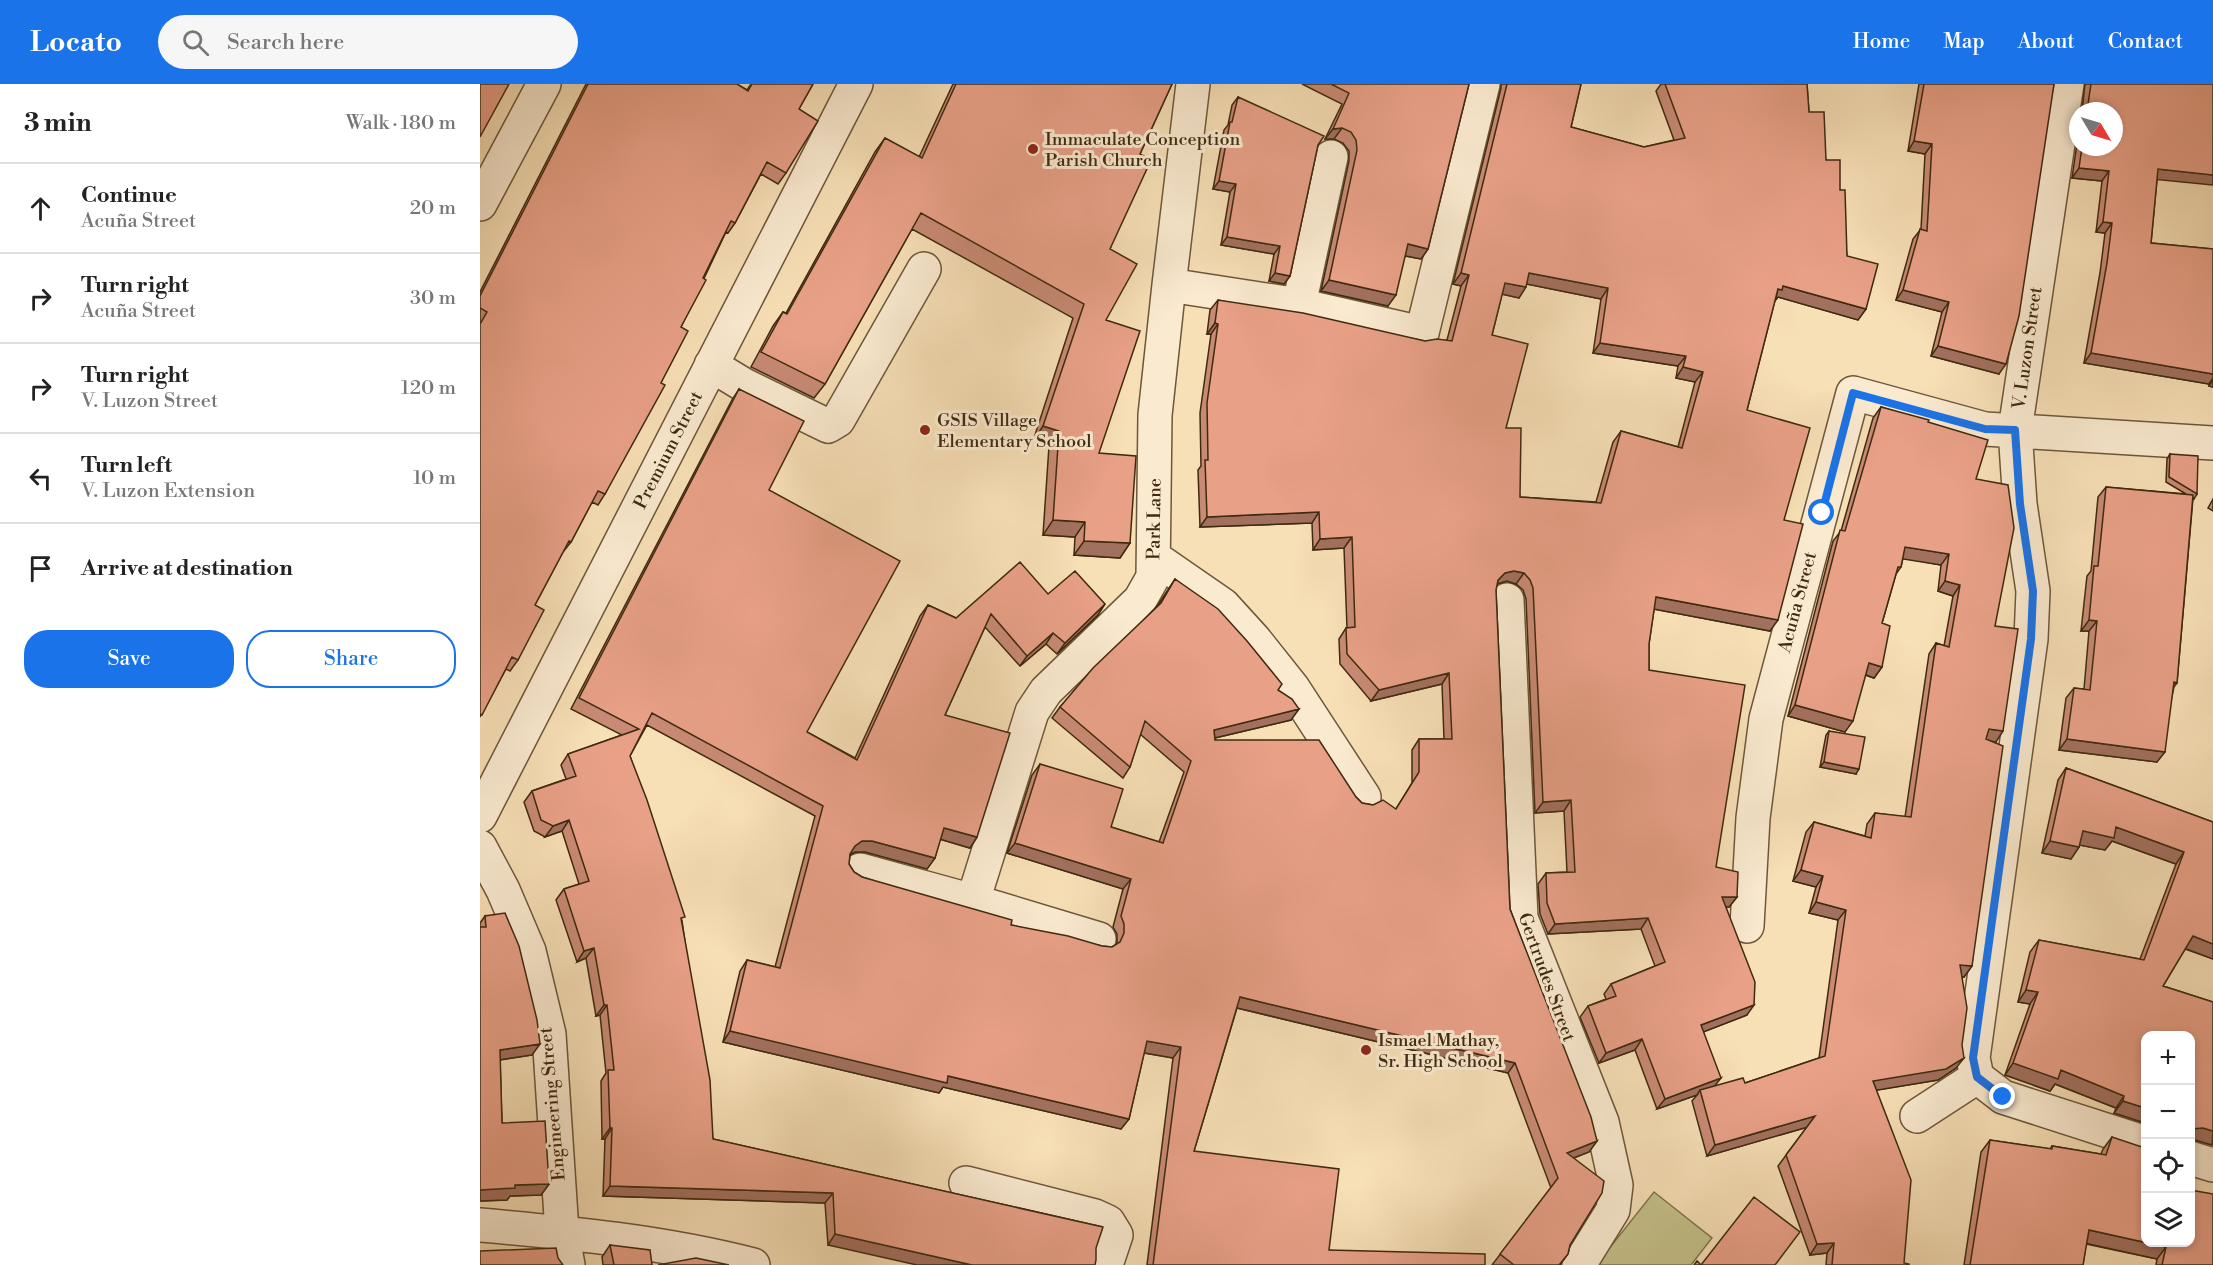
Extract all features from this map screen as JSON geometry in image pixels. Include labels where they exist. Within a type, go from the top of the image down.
[{"type":"street","points":[[480,204],[544,84]]},
{"type":"street","name":"Premium Street","points":[[480,816],[856,84]]},
{"type":"street","name":"Park Lane","points":[[973,900],[1032,712],[1046,691],[1140,600],[1153,577],[1155,415],[1193,84]]},
{"type":"street","points":[[1169,285],[1299,305],[1422,333],[1483,84]]},
{"type":"street","name":"V. Luzon Street","points":[[1977,1077],[1973,1058],[2031,629],[2033,591],[2020,504],[2015,430],[2067,84]]},
{"type":"street","points":[[1299,305],[1331,157]]},
{"type":"street","points":[[711,365],[744,385],[828,426],[838,420],[924,269]]},
{"type":"street","name":"Acuña Street","points":[[1747,926],[1753,818],[1766,719],[1853,393],[1985,429],[2213,443]]},
{"type":"street","points":[[1155,558],[1223,605],[1254,639],[1293,688],[1364,797]]},
{"type":"street","name":"Gertrudes Street","points":[[1507,600],[1521,918],[1602,1122],[1616,1185],[1613,1210],[1579,1265]]},
{"type":"street","name":"Engineering Street","points":[[480,848],[503,890],[529,951],[549,1034],[562,1232],[568,1265]]},
{"type":"street","points":[[860,870],[973,900],[1099,939]]},
{"type":"street","points":[[1917,1116],[1977,1077],[2003,1097],[2141,1142]]},
{"type":"street","points":[[2195,1160],[2213,1165]]},
{"type":"street","points":[[966,1183],[1095,1216],[1108,1222],[1116,1235],[1106,1265]]},
{"type":"street","points":[[480,1225],[562,1232],[709,1254],[753,1265]]},
{"type":"shaded area","points":[[1654,1192],[1712,1238],[1691,1265],[1596,1265]]},
{"type":"building","points":[[480,84],[509,84],[480,137]]},
{"type":"building","points":[[588,84],[737,84],[748,91],[752,84],[813,84],[799,109],[818,121],[786,173],[767,162],[735,223],[731,221],[703,278],[706,280],[681,327],[688,331],[661,383],[665,385],[605,494],[598,491],[571,542],[569,541],[535,605],[544,610],[518,660],[512,657],[482,715],[480,714],[480,324],[487,312],[480,308],[480,296]]},
{"type":"building","points":[[956,84],[1172,84],[1140,154],[1151,160],[1110,249],[1137,264],[1106,320],[1140,331],[1099,453],[1136,456],[1130,543],[1084,541],[1085,522],[1053,520],[1059,431],[1043,426],[1084,304],[921,213],[825,384],[761,352],[783,312],[787,314],[885,138],[922,158]]},
{"type":"building","points":[[1331,84],[1469,84],[1428,249],[1408,244],[1396,295],[1329,280],[1357,150],[1356,140],[1351,132],[1342,128],[1333,129],[1349,93]]},
{"type":"building","points":[[1507,84],[1581,84],[1571,127],[1644,147],[1685,138],[1665,84],[1807,84],[1809,112],[1824,112],[1826,160],[1840,160],[1840,190],[1845,190],[1847,256],[1878,264],[1866,309],[1783,286],[1782,290],[1778,289],[1747,410],[1810,428],[1784,520],[1803,524],[1778,620],[1656,597],[1649,644],[1649,670],[1745,685],[1716,867],[1738,872],[1737,897],[1722,897],[1755,982],[1754,1005],[1701,1025],[1721,1078],[1665,1099],[1642,1039],[1606,1053],[1588,1006],[1616,996],[1611,984],[1665,962],[1648,918],[1555,924],[1547,903],[1546,873],[1575,872],[1571,800],[1543,802],[1533,588],[1524,573],[1514,571],[1505,573],[1498,580],[1496,590],[1510,909],[1591,1117],[1597,1141],[1567,1153],[1604,1181],[1602,1193],[1570,1245],[1568,1254],[1559,1265],[1514,1265],[1500,1254],[1558,1178],[1515,1063],[1240,997],[1194,1151],[1339,1169],[1329,1250],[1485,1254],[1485,1265],[1153,1265],[1181,1047],[1147,1041],[1129,1119],[948,1076],[947,1083],[730,1031],[747,960],[780,968],[823,806],[652,713],[630,756],[647,800],[685,917],[681,918],[710,1080],[713,1139],[1103,1227],[1096,1248],[1095,1265],[972,1265],[835,1234],[833,1193],[610,1186],[612,1128],[610,1128],[608,1070],[614,1070],[607,1005],[604,1005],[594,948],[584,951],[564,889],[589,881],[569,820],[553,826],[541,820],[532,791],[576,776],[568,754],[639,729],[579,698],[739,389],[804,421],[769,490],[900,561],[807,732],[857,760],[928,605],[956,618],[1020,562],[1048,594],[1075,571],[1105,604],[1065,643],[1053,633],[1027,656],[991,614],[945,715],[1010,733],[977,837],[944,828],[935,858],[872,841],[862,841],[850,854],[849,864],[854,872],[862,877],[1012,920],[1011,925],[1112,947],[1120,942],[1124,933],[1121,916],[1131,879],[1015,843],[1040,764],[1123,789],[1111,827],[1163,843],[1191,761],[1145,721],[1130,767],[1060,707],[1093,668],[1161,603],[1175,579],[1218,609],[1282,684],[1278,690],[1292,699],[1299,709],[1214,730],[1215,740],[1319,740],[1362,803],[1373,805],[1383,800],[1396,809],[1419,772],[1419,739],[1452,739],[1449,673],[1379,690],[1347,654],[1346,628],[1355,627],[1352,537],[1320,539],[1319,512],[1207,517],[1205,460],[1208,460],[1207,403],[1218,324],[1215,323],[1218,300],[1303,313],[1425,341],[1437,339],[1452,341],[1469,275],[1461,273]],"holes":[[[1529,273],[1608,288],[1600,343],[1686,356],[1683,367],[1703,372],[1682,448],[1621,431],[1601,503],[1520,497],[1521,428],[1506,428],[1528,344],[1492,335],[1505,283],[1526,287]]]},
{"type":"building","points":[[1924,84],[2054,84],[2019,316],[2006,364],[1938,346],[1949,302],[1903,290],[1920,229],[1927,231],[1932,144],[1914,141]]},
{"type":"building","points":[[2091,84],[2213,84],[2213,175],[2158,169],[2151,243],[2213,249],[2213,374],[2091,353],[2112,223],[2103,222],[2109,171],[2079,168],[2081,156],[2123,156],[2123,102],[2088,102]]},
{"type":"building","points":[[1238,97],[1324,136],[1318,145],[1290,276],[1275,273],[1280,246],[1227,237],[1236,184],[1219,181],[1230,122],[1232,122]]},
{"type":"building","points":[[1881,407],[1988,440],[1976,479],[2008,485],[2014,528],[1995,626],[2018,629],[2003,731],[1989,729],[1986,739],[2003,746],[1972,966],[1960,965],[1967,1008],[1962,1045],[1964,1058],[1946,1069],[1873,1081],[1911,1180],[1904,1263],[1909,1265],[1832,1265],[1834,1243],[1817,1244],[1786,1155],[1815,1116],[1715,1145],[1700,1090],[1743,1078],[1745,1083],[1825,1056],[1846,910],[1816,902],[1823,876],[1801,870],[1814,822],[1871,838],[1875,813],[1911,817],[1936,643],[1949,647],[1960,585],[1945,581],[1949,554],[1905,547],[1901,567],[1898,567],[1882,623],[1890,626],[1882,667],[1869,663],[1853,721],[1795,705],[1840,530],[1845,531]]},
{"type":"building","points":[[2170,454],[2198,456],[2197,494],[2169,477]]},
{"type":"building","points":[[2106,487],[2193,495],[2177,683],[2174,682],[2165,752],[2067,739],[2074,688],[2090,690],[2097,621],[2089,620],[2094,566],[2098,566]]},
{"type":"building","points":[[1829,731],[1865,737],[1859,769],[1824,762]]},
{"type":"building","points":[[2066,768],[2213,822],[2213,944],[2193,936],[2163,986],[2213,1002],[2213,1131],[2195,1129],[2195,1031],[2141,1031],[2141,1107],[2123,1101],[2124,1096],[2061,1070],[2058,1079],[2013,1063],[2038,992],[2026,990],[2039,940],[2144,960],[2184,852],[2116,827],[2114,838],[2083,831],[2079,847],[2050,841]]},
{"type":"building","points":[[505,913],[519,946],[537,1020],[540,1044],[500,1050],[502,1123],[545,1121],[549,1184],[515,1185],[515,1188],[480,1190],[480,927],[486,927],[485,916]]},
{"type":"building","points":[[2112,1137],[2141,1147],[2141,1241],[2089,1230],[2083,1265],[1970,1265],[1990,1140],[2052,1149],[2052,1146],[2106,1155]]},
{"type":"building","points":[[2195,1191],[2213,1194],[2213,1265],[2162,1265],[2166,1247],[2195,1247]]},
{"type":"building","points":[[1754,1197],[1800,1232],[1775,1265],[1701,1265]]},
{"type":"building","points":[[610,1245],[650,1250],[652,1265],[614,1265]]},
{"type":"building","points":[[556,1248],[558,1258],[563,1265],[480,1265],[480,1251]]},
{"type":"building","points":[[696,1258],[729,1265],[658,1265]]},
{"type":"place","name":"Immaculate Conception Parish Church","points":[[1033,149]]},
{"type":"place","name":"GSIS Village Elementary School","points":[[925,430]]},
{"type":"place","name":"Ismael Mathay, Sr. High School","points":[[1366,1050]]},
{"type":"route","points":[[1822,513],[1853,393],[1985,429],[2015,430],[2020,504],[2033,591],[2031,639],[1973,1058],[1977,1077],[2003,1097]]}]
